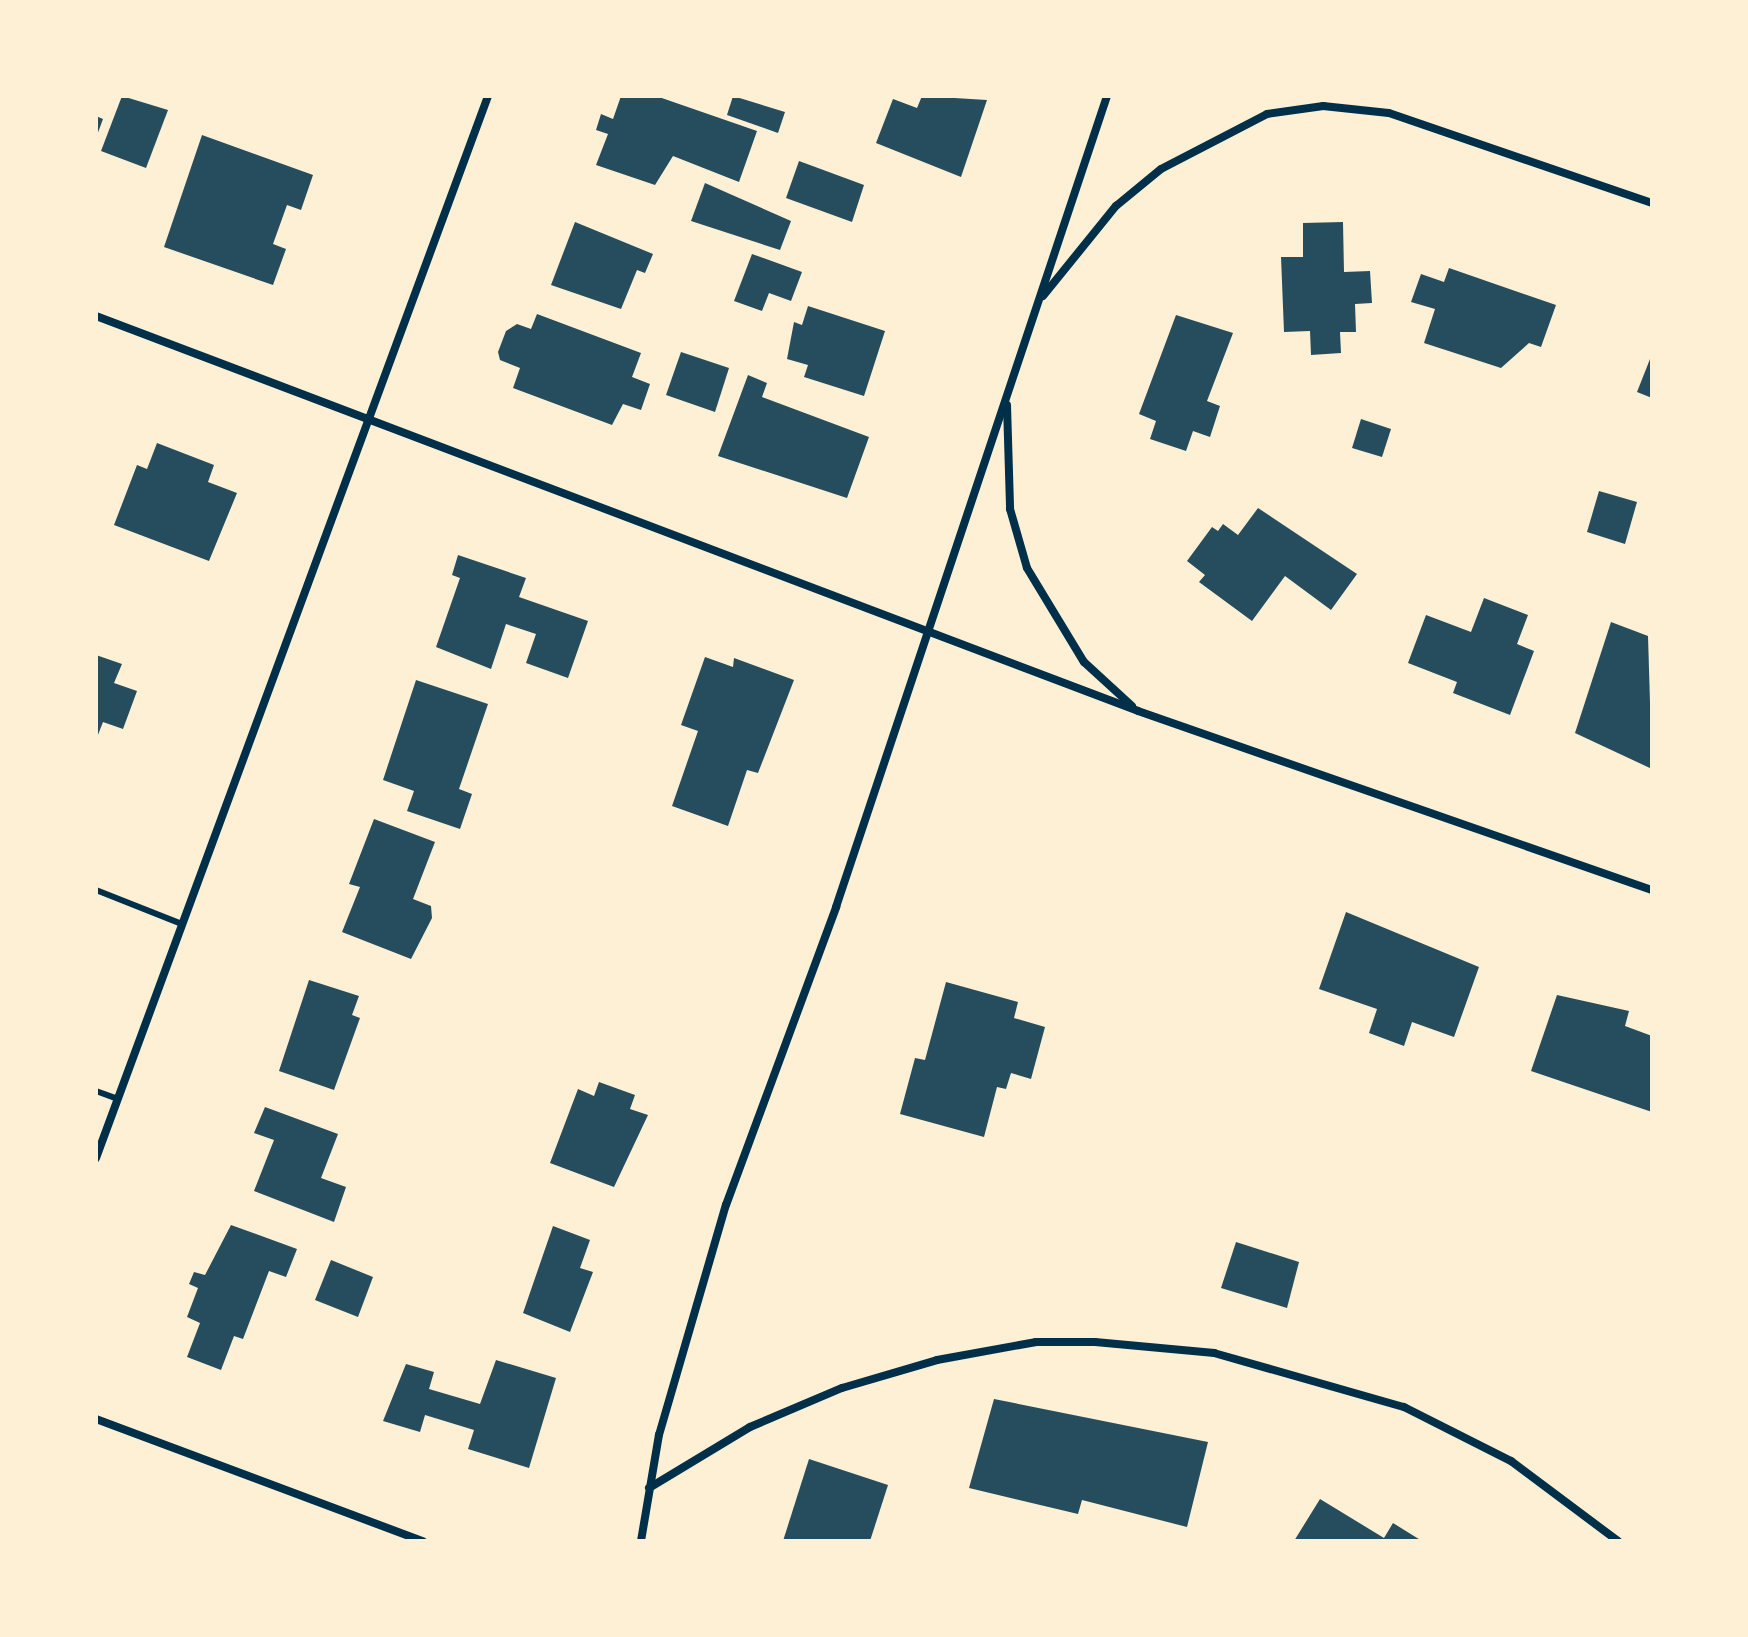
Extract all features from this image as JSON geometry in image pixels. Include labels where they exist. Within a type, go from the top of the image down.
[{"type":"street","points":[[96,1158],[488,96]]},
{"type":"street","points":[[641,1541],[649,1488],[726,1205],[927,633],[1107,96]]},
{"type":"street","points":[[1319,96],[1323,106]]},
{"type":"street","points":[[1036,308],[1067,259],[1161,169],[1233,127],[1323,106],[1389,113],[1652,203]]},
{"type":"street","points":[[96,316],[1138,711],[1652,890]]},
{"type":"street","points":[[1009,388],[1003,449],[1010,509],[1027,568],[1084,662],[1138,711]]},
{"type":"street","points":[[649,1488],[750,1427],[842,1388],[937,1360],[1036,1342],[1095,1342],[1214,1353],[1404,1407],[1511,1461],[1618,1541]]},
{"type":"street","points":[[96,1419],[423,1541]]},
{"type":"lane","points":[[96,890],[182,924]]},
{"type":"lane","points":[[96,1091],[118,1099]]},
{"type":"building","points":[[122,96],[168,110],[146,168],[101,151]]},
{"type":"building","points":[[621,96],[656,96],[757,131],[739,182],[673,156],[655,185],[596,165],[608,134],[596,130],[601,114],[613,119]]},
{"type":"building","points":[[733,96],[785,112],[778,133],[727,115]]},
{"type":"building","points":[[922,96],[987,100],[961,177],[876,143],[893,99],[917,108]]},
{"type":"building","points":[[96,116],[103,119],[96,138]]},
{"type":"building","points":[[202,135],[313,175],[301,210],[287,205],[273,244],[286,249],[273,285],[164,247]]},
{"type":"building","points":[[799,161],[864,185],[852,222],[786,198]]},
{"type":"building","points":[[705,183],[791,221],[780,250],[691,221]]},
{"type":"building","points":[[575,222],[653,254],[645,273],[637,270],[621,309],[551,285]]},
{"type":"building","points":[[1343,222],[1344,272],[1370,271],[1372,303],[1355,304],[1356,332],[1340,332],[1341,353],[1311,355],[1310,331],[1284,332],[1281,257],[1303,257],[1303,223]]},
{"type":"building","points":[[752,254],[802,272],[791,301],[769,293],[762,311],[734,301]]},
{"type":"building","points":[[1449,268],[1556,305],[1541,347],[1529,343],[1501,368],[1424,343],[1435,309],[1411,302],[1421,274],[1444,282]]},
{"type":"building","points":[[808,306],[885,331],[864,396],[804,377],[808,365],[787,359],[794,322],[802,325]]},
{"type":"building","points":[[537,314],[641,353],[632,377],[650,384],[641,410],[623,404],[612,425],[513,388],[520,368],[500,360],[498,352],[506,331],[517,324],[531,329]]},
{"type":"building","points":[[1176,315],[1233,333],[1207,401],[1220,406],[1210,437],[1193,431],[1186,451],[1150,439],[1156,421],[1139,414]]},
{"type":"building","points":[[681,352],[729,368],[715,412],[666,395]]},
{"type":"building","points":[[1652,354],[1652,398],[1637,392]]},
{"type":"building","points":[[748,375],[767,383],[762,397],[869,437],[847,498],[718,456]]},
{"type":"building","points":[[1361,419],[1391,429],[1382,457],[1352,448]]},
{"type":"building","points":[[157,443],[214,465],[208,482],[237,493],[209,561],[114,525],[137,465],[147,469]]},
{"type":"building","points":[[1599,491],[1637,502],[1625,544],[1587,532]]},
{"type":"building","points":[[1258,508],[1357,574],[1331,610],[1285,576],[1252,621],[1199,582],[1205,575],[1187,561],[1212,527],[1218,531],[1223,524],[1238,535]]},
{"type":"building","points":[[458,555],[526,578],[519,597],[588,621],[568,678],[526,663],[536,634],[506,624],[491,669],[436,647],[460,578],[452,575]]},
{"type":"building","points":[[1484,598],[1528,615],[1517,644],[1534,651],[1510,715],[1453,693],[1457,682],[1408,663],[1426,615],[1471,632]]},
{"type":"building","points":[[1611,622],[1648,636],[1652,769],[1575,733]]},
{"type":"building","points":[[96,655],[122,664],[114,683],[137,691],[123,729],[103,722],[96,740]]},
{"type":"building","points":[[705,657],[733,667],[734,658],[794,680],[758,773],[747,770],[728,826],[672,806],[698,731],[681,725]]},
{"type":"building","points":[[416,680],[488,704],[459,789],[472,794],[460,829],[407,811],[414,791],[383,780]]},
{"type":"building","points":[[374,819],[435,842],[413,899],[431,906],[432,918],[411,959],[342,932],[360,887],[349,884]]},
{"type":"building","points":[[1346,912],[1479,967],[1454,1037],[1412,1022],[1404,1046],[1369,1033],[1377,1009],[1319,989]]},
{"type":"building","points":[[309,980],[359,996],[352,1015],[360,1018],[334,1090],[279,1071]]},
{"type":"building","points":[[946,982],[1018,1002],[1014,1018],[1045,1027],[1031,1079],[1011,1073],[1006,1089],[997,1087],[984,1137],[900,1114],[915,1058],[925,1060]]},
{"type":"building","points":[[1557,995],[1629,1011],[1625,1026],[1652,1036],[1652,1112],[1531,1071]]},
{"type":"building","points":[[599,1082],[635,1095],[630,1109],[648,1115],[614,1187],[550,1163],[578,1089],[594,1096]]},
{"type":"building","points":[[265,1107],[338,1134],[321,1178],[346,1187],[334,1222],[254,1191],[274,1140],[254,1133]]},
{"type":"building","points":[[231,1225],[297,1249],[286,1277],[269,1271],[243,1339],[234,1336],[221,1370],[187,1357],[200,1323],[187,1317],[198,1288],[189,1284],[194,1272],[205,1275]]},
{"type":"building","points":[[553,1226],[590,1240],[580,1268],[593,1272],[570,1332],[523,1313]]},
{"type":"building","points":[[1236,1242],[1299,1262],[1287,1308],[1221,1288]]},
{"type":"building","points":[[331,1260],[373,1277],[358,1317],[315,1300]]},
{"type":"building","points":[[496,1360],[556,1378],[529,1468],[468,1449],[474,1430],[425,1415],[420,1432],[383,1421],[406,1364],[434,1372],[429,1389],[480,1404]]},
{"type":"building","points":[[994,1399],[1208,1442],[1187,1527],[1082,1500],[1078,1514],[969,1488]]},
{"type":"building","points":[[809,1459],[888,1485],[870,1541],[783,1541]]},
{"type":"building","points":[[1320,1499],[1384,1538],[1393,1523],[1422,1541],[1294,1541]]}]
